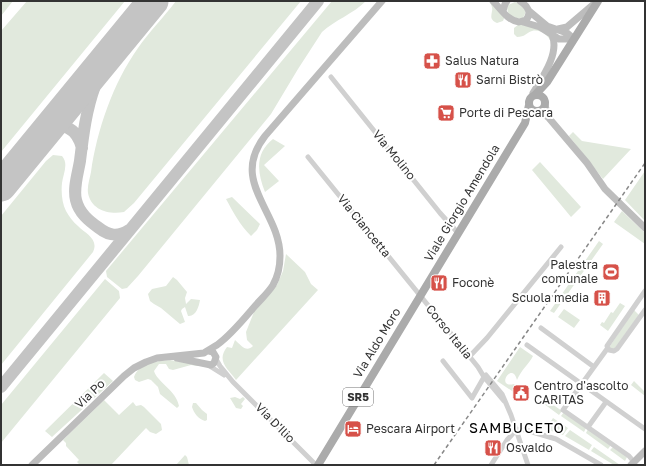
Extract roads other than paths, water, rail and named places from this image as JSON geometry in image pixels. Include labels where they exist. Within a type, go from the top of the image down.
[{"type":"main road","name":"SR5","points":[[529,106],[529,100],[547,82],[598,1]]},
{"type":"main road","name":"SR5","points":[[537,111],[542,110],[547,82]]},
{"type":"main road","points":[[533,96],[540,95],[544,102]]},
{"type":"main road","points":[[529,106],[532,110],[537,111]]},
{"type":"main road","name":"Viale Giorgio Amendola","points":[[525,123],[529,106]]},
{"type":"main road","name":"Viale Giorgio Amendola","points":[[420,295],[525,123],[537,111]]},
{"type":"main road","name":"Via Aldo Moro","points":[[317,465],[420,295]]},
{"type":"street","points":[[232,332],[206,352],[202,359],[206,364],[214,363],[232,332],[271,287],[280,266],[280,252],[276,234],[254,182],[252,167],[255,152],[265,136],[329,64],[382,1]]},
{"type":"street","points":[[493,1],[507,17],[516,22],[523,22],[554,32],[567,33],[574,39]]},
{"type":"street","points":[[503,11],[507,1]]},
{"type":"street","points":[[520,1],[529,11],[554,32],[555,45],[553,55],[533,96]]},
{"type":"street","points":[[554,32],[567,27],[598,1]]},
{"type":"street","points":[[523,22],[528,18],[529,11]]},
{"type":"street","name":"Via Molino","points":[[331,77],[440,213],[458,233]]},
{"type":"street","points":[[544,102],[548,117]]},
{"type":"street","points":[[537,111],[548,117],[587,163],[605,189],[645,228]]},
{"type":"street","name":"Via Ciancetta","points":[[308,157],[420,295]]},
{"type":"street","points":[[469,357],[487,338],[561,247]]},
{"type":"street","points":[[645,291],[607,346],[608,349],[563,410],[629,456],[633,463],[645,451]]},
{"type":"street","name":"Corso Italia","points":[[420,295],[479,369],[484,378],[504,401],[512,415],[528,465]]},
{"type":"street","points":[[608,349],[611,351],[616,351],[645,310]]},
{"type":"street","points":[[541,328],[594,366]]},
{"type":"street","points":[[528,345],[645,429]]},
{"type":"street","points":[[206,352],[213,352],[216,358]]},
{"type":"street","name":"Via Po","points":[[32,465],[129,371],[151,360],[206,352]]},
{"type":"street","name":"Via Po","points":[[173,357],[206,364]]},
{"type":"street","name":"Via D'Ilio","points":[[216,358],[222,370],[233,382],[317,465]]},
{"type":"street","points":[[443,361],[472,398],[484,378]]},
{"type":"street","name":"Via D'Ilio","points":[[206,364],[233,382]]},
{"type":"street","name":"Corso Italia","points":[[479,369],[495,385],[502,394],[504,401]]},
{"type":"street","points":[[588,427],[606,402]]},
{"type":"street","points":[[491,465],[516,430],[522,429],[551,437],[601,465]]},
{"type":"railway","points":[[434,465],[645,163]]},
{"type":"place","name":"Salus Natura","points":[[432,61]]},
{"type":"place","name":"Sarni Bistrò","points":[[463,80]]},
{"type":"place","name":"Porte di Pescara","points":[[446,113]]},
{"type":"place","name":"Palestra comunale","points":[[611,272]]},
{"type":"place","name":"Foconè","points":[[439,283]]},
{"type":"place","name":"Scuola media","points":[[602,298]]},
{"type":"place","name":"Centro d'ascolto CARITAS","points":[[521,393]]},
{"type":"place","name":"Pescara Airport","points":[[353,429]]},
{"type":"place","name":"Osvaldo","points":[[493,448]]},
{"type":"district","name":"SAMBUCETO","points":[[517,428]]}]
